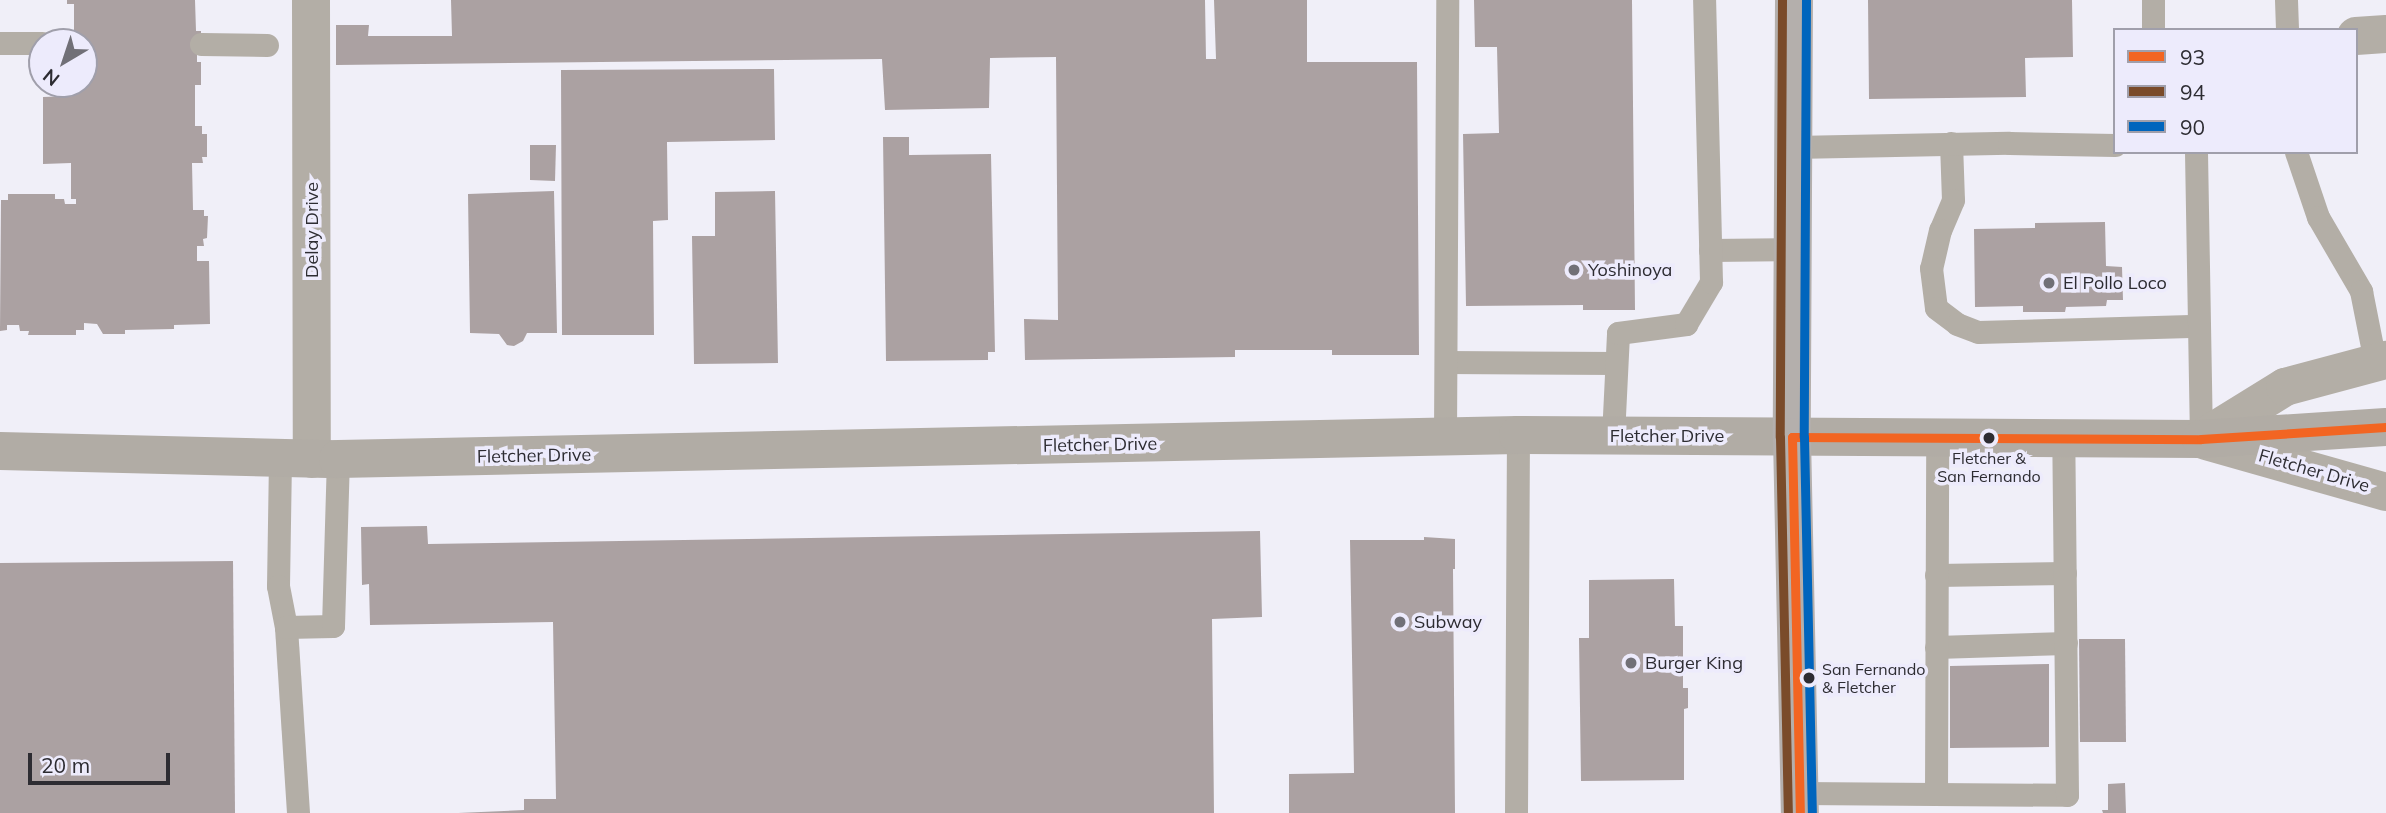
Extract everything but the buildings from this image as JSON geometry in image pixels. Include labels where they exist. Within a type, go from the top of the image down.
[{"type":"main road","points":[[1794,0],[1791,437],[1800,803]]},
{"type":"main road","name":"Fletcher Drive","points":[[0,452],[310,459],[1518,435],[2201,439],[2386,427]]},
{"type":"street","name":"Delay Drive","points":[[310,459],[311,0]]},
{"type":"street","points":[[2358,36],[2386,34]]},
{"type":"street","points":[[2201,439],[2285,387],[2380,361]]},
{"type":"street","name":"Fletcher Drive","points":[[2201,439],[2386,492]]},
{"type":"lane","points":[[1445,437],[1447,0]]},
{"type":"lane","points":[[1613,436],[1618,333],[1686,324],[1711,282],[1704,0]]},
{"type":"lane","points":[[2153,0],[2153,28]]},
{"type":"lane","points":[[2286,0],[2287,28]]},
{"type":"lane","points":[[0,43],[28,43]]},
{"type":"lane","points":[[201,44],[267,45]]},
{"type":"lane","points":[[1951,143],[1954,201],[1940,230],[1931,268],[1936,308],[1957,324],[1978,332],[2199,326]]},
{"type":"lane","points":[[1794,147],[1951,143],[2113,145]]},
{"type":"lane","points":[[2196,154],[2201,439]]},
{"type":"lane","points":[[2297,154],[2318,217],[2361,291],[2380,361]]},
{"type":"lane","points":[[1710,250],[1793,249]]},
{"type":"lane","points":[[1446,362],[1616,363]]},
{"type":"lane","points":[[1516,813],[1518,435]]},
{"type":"lane","points":[[1936,794],[1937,437]]},
{"type":"lane","points":[[1800,803],[1936,794],[2067,795],[2063,438]]},
{"type":"lane","points":[[286,627],[333,626],[310,459]]},
{"type":"lane","points":[[298,813],[286,627],[278,586],[310,459]]},
{"type":"lane","points":[[1936,575],[2065,573]]},
{"type":"lane","points":[[1936,648],[2066,643]]},
{"type":"transit line","name":"94","points":[[1782,0],[1780,437],[1788,813]]},
{"type":"transit line","name":"90","points":[[1806,0],[1804,437],[1812,813]]},
{"type":"transit line","name":"93","points":[[1792,437],[2201,439],[2386,427]]},
{"type":"transit line","name":"93","points":[[1792,437],[1800,813]]},
{"type":"place","name":"Yoshinoya","points":[[1574,270]]},
{"type":"place","name":"El Pollo Loco","points":[[2049,283]]},
{"type":"place","name":"Fletcher & San Fernando","points":[[1989,438]]},
{"type":"place","name":"Subway","points":[[1400,622]]},
{"type":"place","name":"Burger King","points":[[1631,663]]},
{"type":"place","name":"San Fernando & Fletcher","points":[[1809,678]]}]
